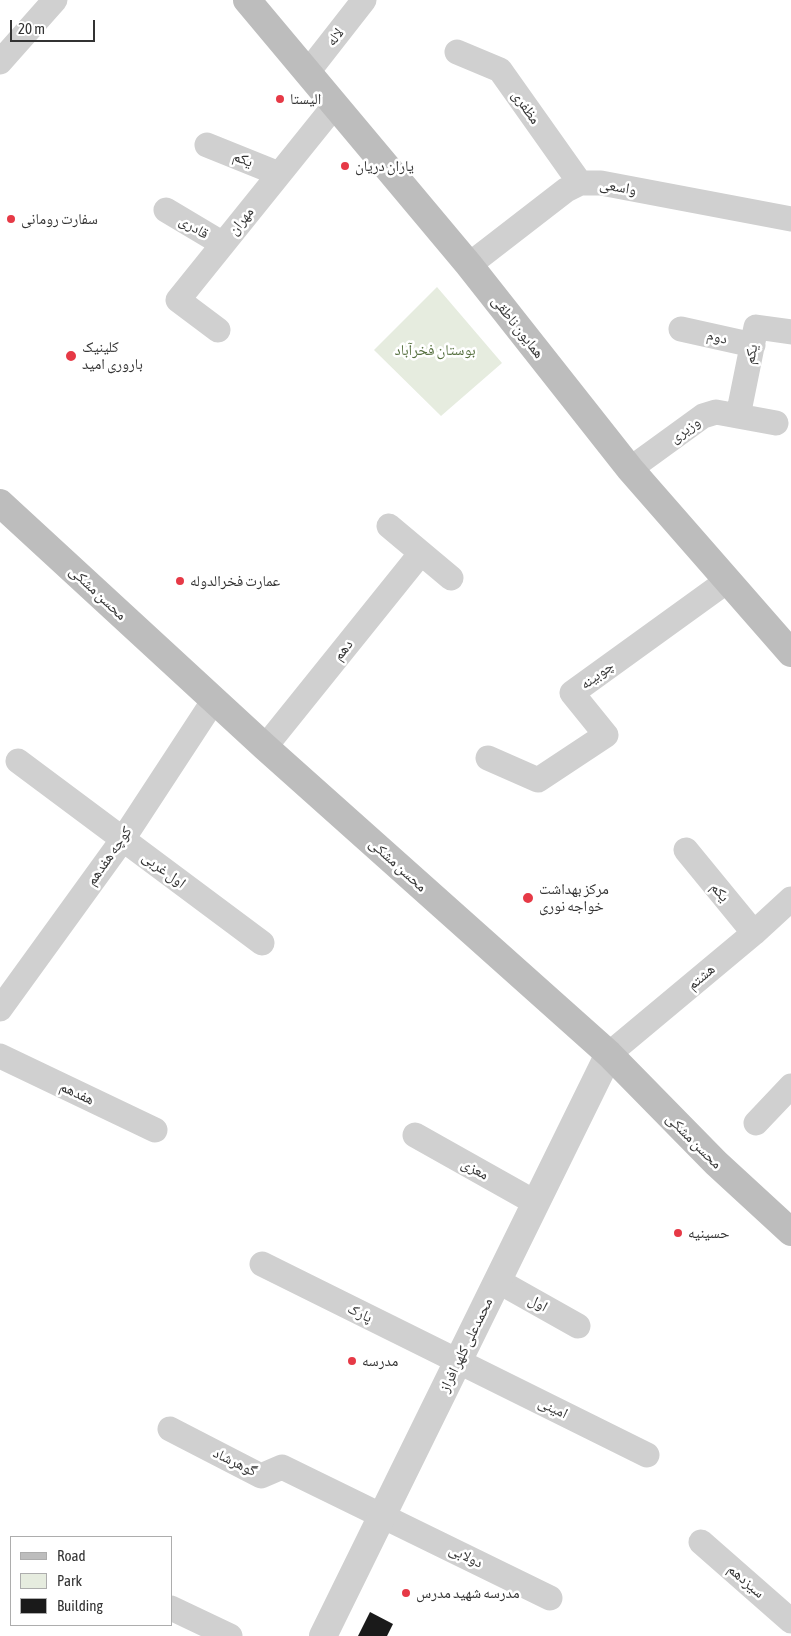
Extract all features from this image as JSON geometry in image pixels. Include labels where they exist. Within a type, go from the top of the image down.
[{"type":"main road","name":"همایون ناطقی","points":[[247,0],[469,265],[630,469],[791,653]]},
{"type":"main road","name":"محسن مشکی","points":[[0,503],[265,747],[609,1054],[716,1163],[791,1232]]},
{"type":"street","points":[[0,62],[55,0]]},
{"type":"street","name":"لاله","points":[[307,73],[364,0]]},
{"type":"street","name":"مظفری","points":[[456,52],[500,70],[580,183]]},
{"type":"street","name":"مهران","points":[[218,330],[178,300],[335,105]]},
{"type":"street","name":"یکم","points":[[207,145],[279,174]]},
{"type":"street","name":"واسعی","points":[[469,265],[566,190],[580,183],[601,183],[791,219]]},
{"type":"street","name":"قادری","points":[[166,210],[223,244]]},
{"type":"street","name":"یکم","points":[[738,416],[756,327],[791,332]]},
{"type":"street","name":"دوم","points":[[682,329],[753,345]]},
{"type":"street","name":"وزیری","points":[[630,469],[703,416],[716,412],[776,423]]},
{"type":"street","points":[[389,526],[451,578]]},
{"type":"street","name":"دهم","points":[[265,747],[421,553]]},
{"type":"street","name":"چوبینه","points":[[488,758],[538,780],[606,735],[572,693],[727,581]]},
{"type":"street","name":"کوچه هفدهم","points":[[0,1009],[122,839],[214,700]]},
{"type":"street","name":"اول غربی","points":[[18,761],[262,943]]},
{"type":"street","name":"یکم","points":[[686,850],[754,933]]},
{"type":"street","name":"هشتم","points":[[609,1054],[754,933],[791,899]]},
{"type":"street","name":"محمدعلی کلهر افراز","points":[[323,1636],[609,1054]]},
{"type":"street","name":"هفدهم","points":[[0,1056],[155,1130]]},
{"type":"street","points":[[756,1123],[791,1086]]},
{"type":"street","name":"معزی","points":[[415,1135],[536,1203]]},
{"type":"street","name":"پارک","points":[[262,1264],[458,1361]]},
{"type":"street","name":"اول","points":[[498,1281],[578,1326]]},
{"type":"street","name":"امینی","points":[[458,1361],[647,1455]]},
{"type":"street","name":"گوهرشاد","points":[[170,1429],[261,1476],[282,1467],[382,1515]]},
{"type":"street","name":"دولابی","points":[[382,1515],[550,1598]]},
{"type":"street","name":"سیزدهم","points":[[701,1542],[791,1621]]},
{"type":"street","points":[[172,1608],[230,1636]]},
{"type":"green space","name":"بوستان فخرآباد","points":[[437,287],[502,363],[441,416],[374,350]]},
{"type":"building","points":[[370,1612],[393,1624],[387,1636],[358,1636]]},
{"type":"place","name":"الیستا","points":[[280,99]]},
{"type":"place","name":"یاران دریان","points":[[345,166]]},
{"type":"place","name":"سفارت رومانی","points":[[11,219]]},
{"type":"place","name":"کلینیک باروری امید","points":[[71,356]]},
{"type":"place","name":"عمارت فخرالدوله","points":[[180,581]]},
{"type":"place","name":"مرکز بهداشت خواجه نوری","points":[[528,898]]},
{"type":"place","name":"حسینیه","points":[[678,1233]]},
{"type":"place","name":"مدرسه","points":[[352,1361]]},
{"type":"place","name":"مدرسه شهید مدرس","points":[[406,1593]]}]
